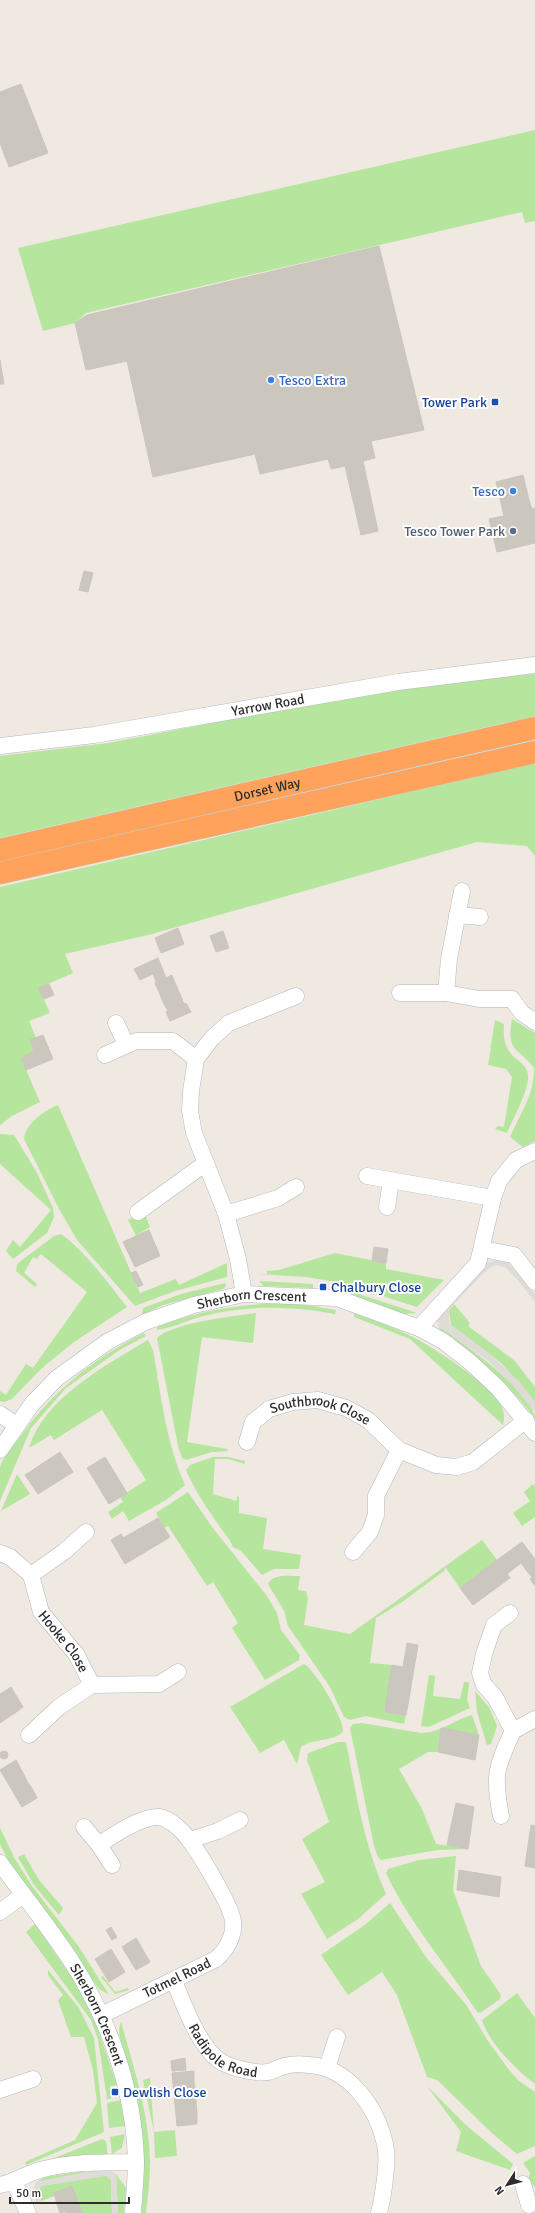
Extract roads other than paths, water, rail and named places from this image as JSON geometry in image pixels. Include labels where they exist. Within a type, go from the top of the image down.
[{"type":"highway","name":"Dorset Way","points":[[0,850],[535,728]]},
{"type":"highway","name":"Dorset Way","points":[[0,873],[535,752]]},
{"type":"street","name":"Yarrow Road","points":[[0,746],[94,735],[398,682],[535,665]]},
{"type":"street","points":[[446,993],[449,959],[462,892]]},
{"type":"street","points":[[457,915],[480,917]]},
{"type":"street","points":[[400,993],[446,993],[479,999],[512,999],[522,1013],[535,1022]]},
{"type":"street","points":[[244,1294],[238,1259],[226,1214],[194,1133],[190,1111],[191,1091],[196,1059],[212,1038],[229,1023],[296,996]]},
{"type":"street","points":[[116,1023],[126,1044]]},
{"type":"street","points":[[105,1055],[126,1044],[136,1041],[173,1042],[196,1059]]},
{"type":"street","points":[[419,1328],[478,1263],[493,1198],[499,1181],[516,1160],[535,1151]]},
{"type":"street","points":[[138,1212],[206,1163]]},
{"type":"street","points":[[367,1176],[493,1198]]},
{"type":"street","points":[[386,1207],[391,1181]]},
{"type":"street","points":[[226,1214],[278,1198],[296,1187]]},
{"type":"street","points":[[482,1249],[514,1255],[535,1282]]},
{"type":"street","name":"Sherborn Crescent","points":[[0,1450],[32,1404],[57,1378],[107,1342],[135,1327],[159,1317],[194,1305],[244,1294],[337,1298],[419,1328],[443,1341],[470,1362],[498,1388],[530,1427]]},
{"type":"street","name":"Southbrook Close","points":[[248,1442],[253,1422],[269,1408],[293,1402],[318,1400],[346,1408],[368,1420],[399,1450],[436,1465],[458,1467],[473,1462],[530,1427]]},
{"type":"street","points":[[0,1414],[16,1426]]},
{"type":"street","points":[[353,1552],[370,1532],[376,1515],[376,1496],[399,1450]]},
{"type":"street","points":[[0,1553],[10,1557],[32,1575],[65,1551],[86,1532]]},
{"type":"street","name":"Hooke Close","points":[[32,1575],[41,1612],[76,1654],[92,1685]]},
{"type":"street","points":[[510,1613],[494,1625],[484,1654],[480,1673],[484,1685],[495,1697],[513,1731]]},
{"type":"street","name":"Hooke Close","points":[[28,1735],[59,1707],[92,1685],[159,1684],[178,1672]]},
{"type":"street","points":[[501,1816],[497,1795],[496,1774],[502,1755],[513,1731],[535,1719]]},
{"type":"street","name":"Totmel Road","points":[[99,1845],[142,1820],[150,1818],[165,1818],[190,1840],[229,1906],[233,1922],[233,1930],[226,1946],[216,1959],[174,1981],[102,2015]]},
{"type":"street","points":[[190,1840],[218,1831],[240,1820]]},
{"type":"street","points":[[84,1827],[99,1845],[112,1865]]},
{"type":"street","name":"Sherborn Crescent","points":[[0,1863],[70,1959],[102,2015],[127,2088],[136,2162],[133,2213]]},
{"type":"street","points":[[0,1912],[23,1895]]},
{"type":"street","name":"Radipole Road","points":[[174,1981],[193,2026],[203,2042],[223,2062],[249,2070],[267,2072],[286,2065],[310,2065],[327,2068],[339,2073],[359,2091],[372,2110],[385,2145],[383,2195],[379,2213]]},
{"type":"street","points":[[327,2068],[337,2037]]},
{"type":"street","points":[[0,2090],[33,2079]]},
{"type":"street","points":[[28,2213],[7,2183],[39,2170],[69,2163],[136,2162]]},
{"type":"street","points":[[523,2184],[529,2209]]},
{"type":"place","name":"Tesco Extra","points":[[271,380]]},
{"type":"place","name":"Tower Park","points":[[495,402]]},
{"type":"place","name":"Tesco","points":[[513,491]]},
{"type":"place","name":"Tesco Tower Park","points":[[513,531]]},
{"type":"place","name":"Chalbury Close","points":[[323,1287]]},
{"type":"place","name":"Dewlish Close","points":[[115,2092]]}]
